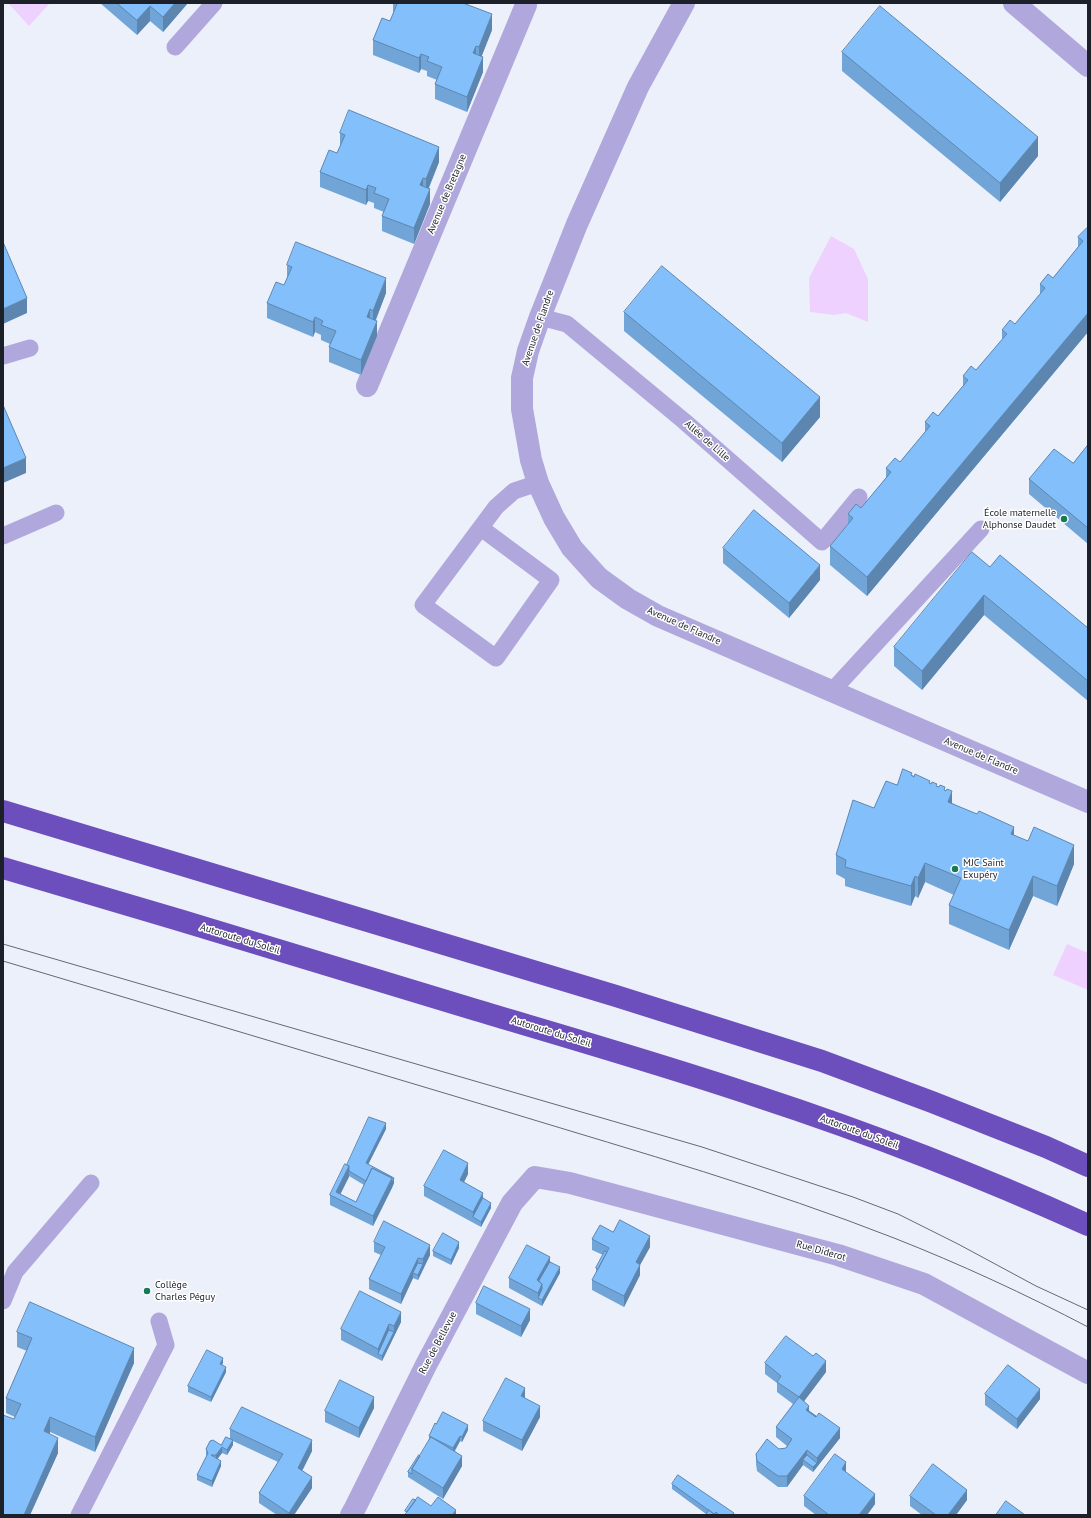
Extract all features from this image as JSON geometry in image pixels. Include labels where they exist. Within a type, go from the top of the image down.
[{"type":"highway","points":[[3,811],[616,996],[822,1061],[939,1104],[1046,1147],[1088,1166]]},
{"type":"highway","name":"Autoroute du Soleil","points":[[3,868],[600,1047],[757,1096],[882,1140],[955,1168],[1033,1200],[1088,1225]]},
{"type":"street","name":"Avenue de Bretagne","points":[[367,386],[526,5],[524,3]]},
{"type":"street","name":"Avenue de Flandre","points":[[684,3],[638,87],[577,224],[540,316],[528,351],[522,378],[522,409],[531,460],[538,483],[554,518],[572,548],[599,578],[628,599],[658,616],[1088,802]]},
{"type":"street","points":[[1014,3],[1088,66]]},
{"type":"street","name":"Rue Diderot","points":[[535,1177],[570,1183],[838,1255],[924,1284],[1088,1373]]},
{"type":"street","name":"Rue de Bellevue","points":[[351,1515],[426,1365],[512,1203],[535,1177]]},
{"type":"lane","points":[[175,47],[214,3]]},
{"type":"lane","name":"Allée de Lille","points":[[540,316],[567,324],[684,421],[822,542],[859,498]]},
{"type":"lane","points":[[3,356],[30,348]]},
{"type":"lane","points":[[481,528],[551,580],[496,658],[423,605],[496,507],[514,491],[538,483]]},
{"type":"lane","points":[[3,536],[56,513]]},
{"type":"lane","points":[[832,691],[981,529]]},
{"type":"lane","points":[[3,1301],[15,1272],[91,1183]]},
{"type":"lane","points":[[79,1515],[166,1345],[159,1320]]},
{"type":"shaded area","points":[[8,3],[50,3],[29,26]]},
{"type":"shaded area","points":[[831,236],[854,249],[868,279],[868,322],[846,313],[834,315],[810,312],[809,278]]},
{"type":"shaded area","points":[[1067,944],[1088,953],[1088,990],[1053,975]]},
{"type":"building","points":[[117,3],[175,3],[163,17],[150,6],[137,20]]},
{"type":"building","points":[[396,3],[463,3],[492,14],[479,47],[476,46],[473,53],[483,57],[467,97],[435,84],[442,67],[427,61],[429,57],[421,54],[419,58],[373,40],[382,18],[390,21],[397,4]]},
{"type":"building","points":[[880,6],[1038,137],[1000,183],[842,52]]},
{"type":"building","points":[[349,110],[439,147],[426,179],[423,178],[420,185],[430,189],[414,228],[382,216],[389,199],[374,193],[376,188],[368,185],[366,190],[320,172],[329,150],[337,153],[345,135],[340,133]]},
{"type":"building","points":[[1087,228],[1088,313],[867,577],[830,546],[853,518],[848,514],[856,504],[861,508],[891,472],[886,468],[895,458],[900,462],[930,426],[925,422],[933,412],[938,416],[968,380],[963,376],[971,366],[976,370],[1007,334],[1002,330],[1010,320],[1015,324],[1045,288],[1040,284],[1048,274],[1053,278],[1083,241],[1078,237]]},
{"type":"building","points":[[3,242],[27,298],[3,309]]},
{"type":"building","points":[[296,242],[386,278],[373,311],[370,309],[367,317],[377,321],[361,360],[329,347],[336,331],[321,325],[323,321],[315,317],[313,322],[267,303],[276,282],[284,285],[292,267],[287,265]]},
{"type":"building","points":[[662,266],[820,397],[782,443],[624,312]]},
{"type":"building","points":[[3,405],[26,458],[3,468]]},
{"type":"building","points":[[1088,445],[1088,528],[1029,479],[1054,449],[1073,463]]},
{"type":"building","points":[[754,510],[820,565],[789,603],[723,548]]},
{"type":"building","points":[[972,552],[990,567],[1000,555],[1088,628],[1088,681],[984,595],[922,671],[894,647]]},
{"type":"building","name":"MJC Saint Exupéry","points":[[903,769],[912,773],[911,775],[914,777],[915,774],[930,781],[929,783],[931,784],[932,782],[937,784],[936,786],[939,787],[940,785],[945,787],[944,790],[946,791],[947,789],[952,791],[948,802],[977,814],[979,811],[1014,827],[1011,834],[1028,841],[1034,827],[1074,845],[1057,886],[1033,876],[1009,930],[949,905],[961,878],[925,863],[918,878],[915,876],[911,886],[845,867],[846,860],[836,855],[853,800],[874,808],[886,781],[897,785]]},
{"type":"building","points":[[369,1117],[386,1123],[366,1163],[394,1178],[392,1183],[392,1178],[372,1168],[366,1181],[349,1171],[349,1166],[347,1165]]},
{"type":"building","points":[[444,1150],[468,1163],[460,1180],[483,1193],[473,1212],[424,1186]]},
{"type":"building","points":[[345,1164],[349,1166],[336,1192],[356,1202],[372,1168],[392,1178],[373,1216],[330,1195]]},
{"type":"building","points":[[483,1198],[491,1203],[481,1222],[473,1217]]},
{"type":"building","points":[[620,1220],[650,1236],[636,1262],[640,1265],[624,1296],[592,1280],[609,1248],[592,1239],[600,1225],[613,1232]]},
{"type":"building","points":[[384,1221],[430,1245],[423,1259],[418,1258],[401,1294],[369,1279],[385,1247],[374,1242]]},
{"type":"building","points":[[443,1233],[459,1242],[451,1260],[433,1251]]},
{"type":"building","points":[[527,1245],[550,1257],[537,1280],[542,1284],[538,1293],[509,1278]]},
{"type":"building","points":[[605,1251],[607,1252],[598,1269],[596,1268]]},
{"type":"building","points":[[550,1262],[560,1267],[542,1300],[538,1298],[542,1289],[542,1284],[539,1281]]},
{"type":"building","points":[[418,1263],[423,1264],[418,1275],[413,1273]]},
{"type":"building","points":[[484,1286],[530,1309],[521,1326],[476,1303]]},
{"type":"building","points":[[360,1291],[401,1312],[394,1326],[389,1324],[378,1349],[341,1329]]},
{"type":"building","points":[[30,1302],[134,1348],[95,1437],[50,1417],[44,1431],[58,1438],[24,1515],[3,1515],[3,1415],[14,1419],[21,1404],[6,1398],[32,1338],[17,1332]]},
{"type":"building","points":[[389,1330],[394,1332],[382,1356],[378,1354]]},
{"type":"building","points":[[786,1336],[813,1356],[816,1353],[826,1361],[799,1397],[777,1382],[781,1376],[765,1363]]},
{"type":"building","points":[[207,1350],[223,1358],[220,1364],[226,1367],[211,1397],[188,1386]]},
{"type":"building","points":[[1008,1365],[1040,1389],[1017,1419],[985,1394]]},
{"type":"building","points":[[506,1378],[525,1388],[521,1396],[540,1406],[522,1440],[483,1421]]},
{"type":"building","points":[[340,1380],[374,1397],[359,1428],[325,1411]]},
{"type":"building","points":[[799,1397],[809,1406],[806,1410],[816,1417],[819,1413],[840,1428],[817,1458],[807,1450],[787,1476],[778,1476],[757,1461],[756,1454],[767,1439],[779,1449],[786,1448],[792,1439],[776,1427]]},
{"type":"building","points":[[242,1407],[312,1440],[298,1468],[312,1477],[289,1513],[259,1493],[283,1454],[230,1429]]},
{"type":"building","points":[[443,1412],[468,1425],[462,1437],[460,1436],[453,1448],[429,1436],[435,1423],[436,1424]]},
{"type":"building","points":[[226,1437],[233,1440],[227,1450],[222,1447],[216,1455],[211,1455],[221,1461],[212,1481],[197,1475],[208,1453],[206,1449],[210,1441],[213,1440],[221,1445]]},
{"type":"building","points":[[431,1437],[462,1456],[443,1488],[412,1469]]},
{"type":"building","points":[[835,1454],[846,1462],[842,1469],[875,1494],[859,1515],[829,1515],[804,1496]]},
{"type":"building","points":[[419,1455],[420,1456],[412,1469],[412,1474],[408,1472]]},
{"type":"building","points":[[807,1455],[817,1463],[813,1467],[803,1460]]},
{"type":"building","points":[[933,1464],[967,1490],[948,1515],[936,1515],[910,1496]]},
{"type":"building","points":[[678,1475],[734,1513],[733,1515],[719,1515],[716,1512],[714,1514],[672,1484]]},
{"type":"building","points":[[418,1497],[431,1506],[438,1497],[456,1510],[452,1515],[405,1515]]},
{"type":"building","points":[[413,1499],[416,1500],[407,1512],[405,1511]]},
{"type":"building","points":[[1006,1501],[1025,1515],[996,1515]]},
{"type":"building","points":[[709,1510],[715,1515],[706,1515]]},
{"type":"tram line","points":[[3,944],[702,1147],[853,1197],[898,1214],[1036,1286],[1088,1310]]},
{"type":"tram line","points":[[3,961],[448,1094],[752,1187],[847,1220],[943,1258],[1016,1291],[1088,1327]]},
{"type":"place","name":"École maternelle Alphonse Daudet","points":[[1064,519]]},
{"type":"place","name":"MJC Saint Exupéry","points":[[955,869]]},
{"type":"place","name":"Collège Charles Péguy","points":[[147,1291]]}]
